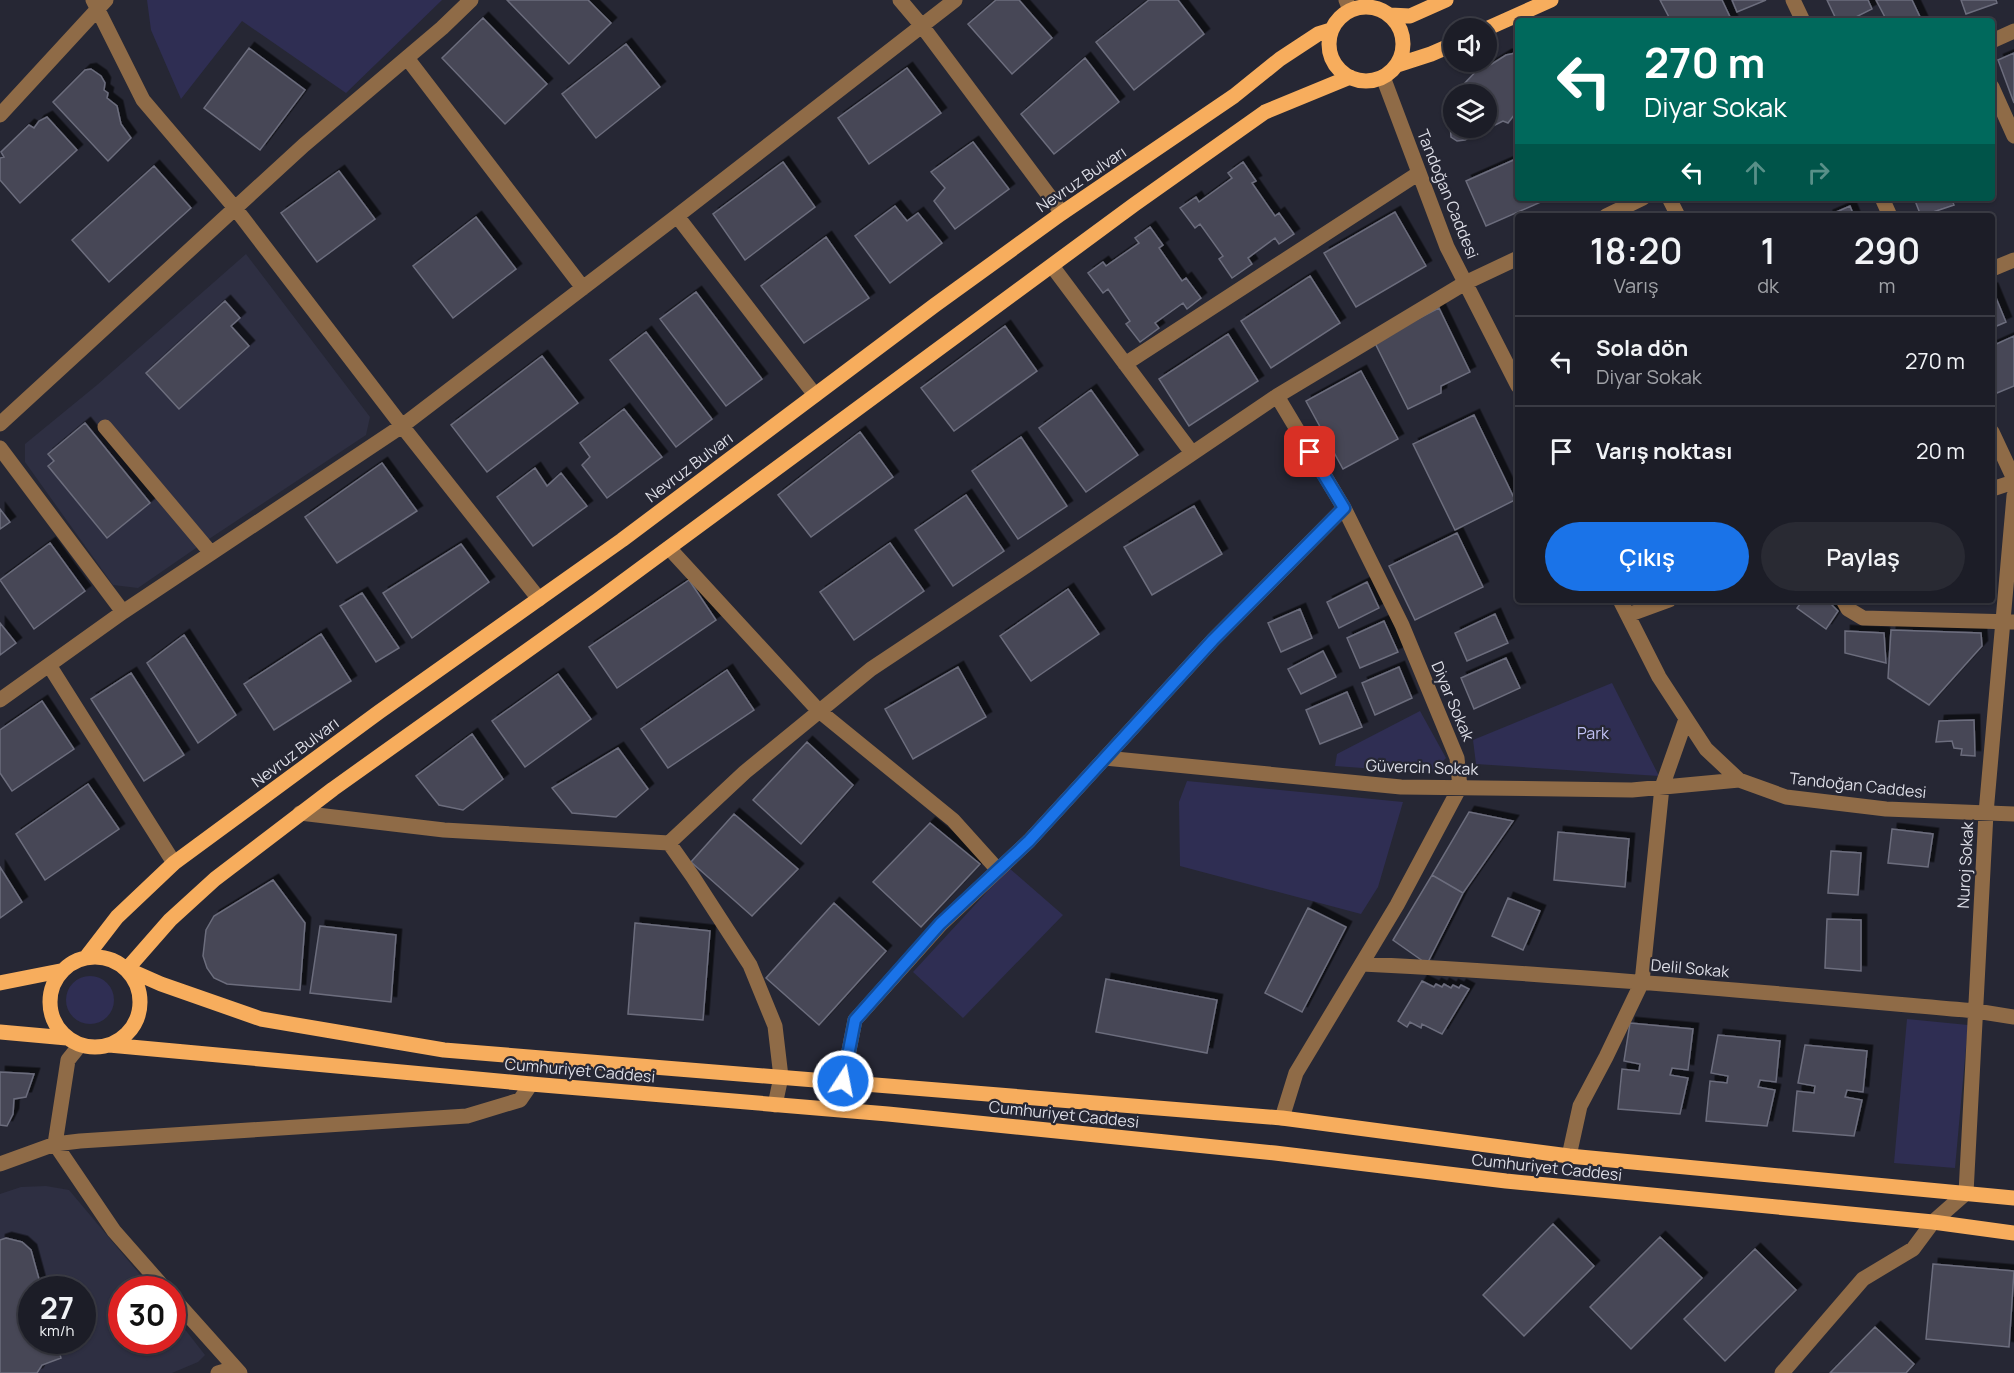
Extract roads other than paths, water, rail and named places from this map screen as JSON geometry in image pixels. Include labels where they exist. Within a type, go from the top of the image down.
[{"type":"main road","points":[[1389,15],[1410,16],[1446,0]]},
{"type":"main road","points":[[1497,24],[1551,0]]},
{"type":"main road","points":[[1397,65],[1404,41],[1401,29],[1384,10],[1348,5],[1331,30],[1329,42],[1330,54],[1335,65],[1350,77],[1366,81],[1383,76],[1397,65],[1443,48]]},
{"type":"main road","name":"Nevruz Bulvarı","points":[[87,956],[117,916],[174,863],[389,705],[622,540],[815,394],[1062,213],[1234,96],[1280,59],[1318,34],[1331,30]]},
{"type":"main road","points":[[127,969],[170,920],[207,886],[300,813],[669,548],[1265,112],[1350,77]]},
{"type":"main road","points":[[73,1042],[57,1027],[51,1014],[49,999],[52,984],[60,971],[72,962],[87,956],[101,956],[115,960],[127,969],[161,984],[261,1019],[444,1050],[1282,1118],[1569,1156],[2014,1197]]},
{"type":"main road","points":[[0,1032],[73,1042],[95,1048],[109,1045],[123,1038],[133,1026],[139,1012],[140,996],[136,982],[127,969]]},
{"type":"main road","points":[[0,983],[60,971]]},
{"type":"main road","name":"Cumhuriyet Caddesi","points":[[109,1045],[888,1114],[1275,1153],[1506,1181],[1933,1222],[2014,1233]]},
{"type":"street","points":[[0,424],[304,145],[442,28],[471,0]]},
{"type":"street","points":[[900,0],[1062,213]]},
{"type":"street","points":[[0,700],[123,612],[402,426],[955,0]]},
{"type":"street","points":[[1793,0],[1802,18]]},
{"type":"street","points":[[0,115],[99,3],[143,100],[235,208],[402,426],[539,598]]},
{"type":"street","points":[[1995,40],[2014,31]]},
{"type":"street","points":[[407,58],[583,288]]},
{"type":"street","name":"Tandoğan Caddesi","points":[[1383,76],[1446,247],[1515,380]]},
{"type":"street","points":[[1995,94],[2014,136]]},
{"type":"street","points":[[1125,364],[1419,173]]},
{"type":"street","points":[[1612,213],[1637,201]]},
{"type":"street","points":[[677,216],[815,394]]},
{"type":"street","points":[[300,813],[444,830],[669,843],[745,772],[818,710],[871,669],[1277,396],[1465,283],[1515,259]]},
{"type":"street","points":[[1995,268],[2014,260]]},
{"type":"street","points":[[1052,266],[1192,453]]},
{"type":"street","name":"Diyar Sokak","points":[[1277,396],[1344,508],[1407,636],[1457,758],[1460,787]]},
{"type":"street","points":[[105,427],[211,553]]},
{"type":"street","points":[[1995,439],[2014,480],[1995,488]]},
{"type":"street","points":[[0,448],[123,612]]},
{"type":"street","name":"Nuroj Sokak","points":[[1966,1193],[1986,813],[2009,622],[2014,496]]},
{"type":"street","points":[[843,1081],[855,1020],[940,924],[1029,841],[1213,640],[1344,508]]},
{"type":"street","points":[[669,548],[818,710],[953,820],[998,870]]},
{"type":"street","name":"Tandoğan Caddesi","points":[[1622,603],[1659,677],[1686,719],[1706,749],[1739,780],[1786,797],[1886,809],[2014,814]]},
{"type":"street","points":[[1628,615],[1661,603]]},
{"type":"street","points":[[1845,603],[1848,609],[1863,618],[2009,622]]},
{"type":"street","points":[[49,665],[174,863]]},
{"type":"street","points":[[1569,1156],[1580,1106],[1642,982],[1662,787],[1686,719]]},
{"type":"street","name":"Güvercin Sokak","points":[[1105,758],[1401,787],[1632,790],[1739,780]]},
{"type":"street","points":[[1282,1118],[1296,1072],[1397,905],[1460,787]]},
{"type":"street","points":[[669,843],[750,965],[775,1026],[781,1077],[775,1105]]},
{"type":"street","name":"Delil Sokak","points":[[1362,964],[1488,970],[1642,982],[1976,1011],[2014,1017]]},
{"type":"street","points":[[73,1042],[55,1144],[114,1231],[154,1276]]},
{"type":"street","points":[[0,1164],[55,1144],[467,1116],[520,1100],[531,1084]]},
{"type":"street","points":[[1782,1373],[1863,1279],[1913,1249],[1933,1222],[1966,1193]]},
{"type":"street","points":[[186,1312],[238,1370]]},
{"type":"street","points":[[218,1373],[238,1370]]},
{"type":"park label","name":"Park","points":[[1593,733]]}]
